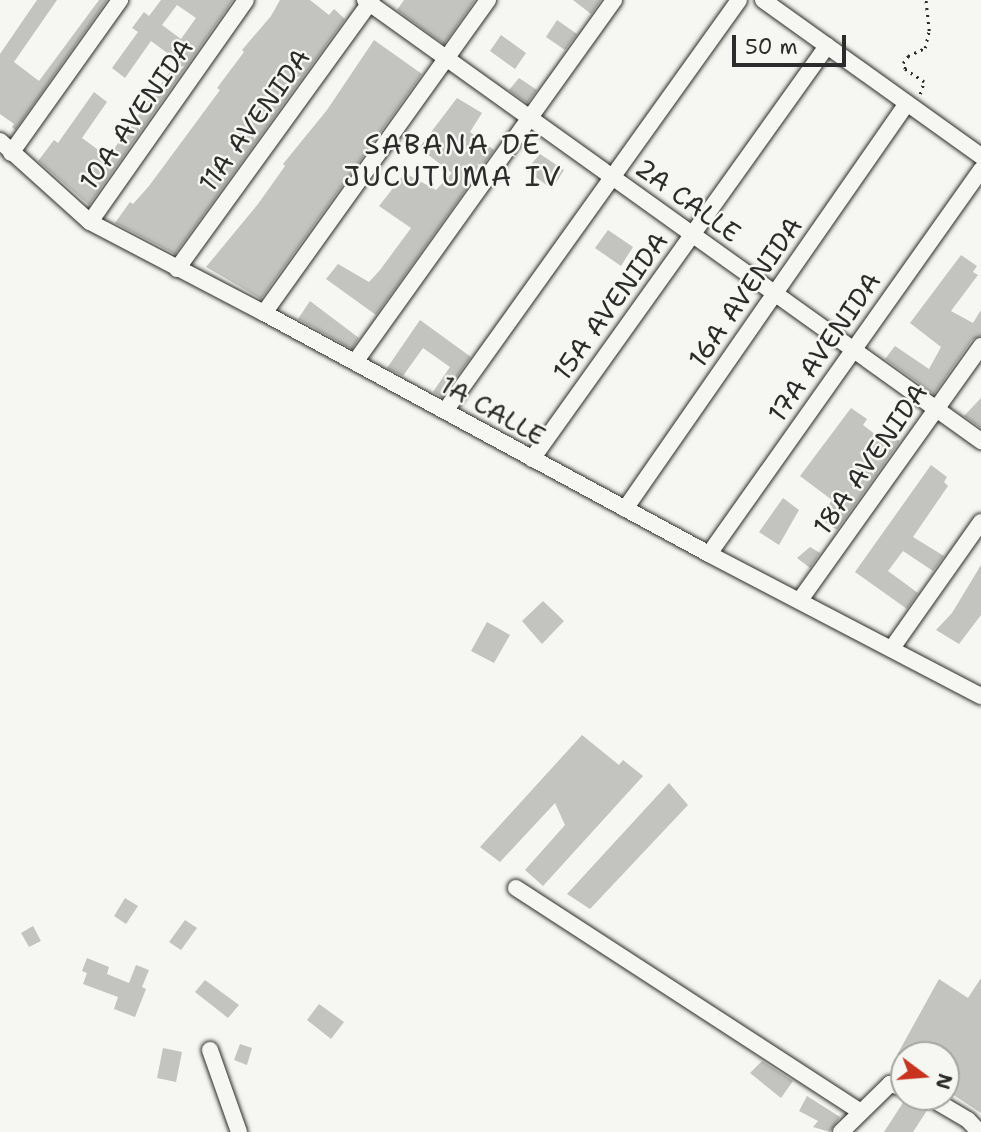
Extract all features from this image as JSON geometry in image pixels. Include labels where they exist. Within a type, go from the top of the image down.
[{"type":"street","points":[[6,147],[120,0]]},
{"type":"street","name":"10A AVENIDA","points":[[90,222],[246,0]]},
{"type":"street","points":[[264,313],[488,0]]},
{"type":"street","points":[[355,362],[614,0]]},
{"type":"street","points":[[444,411],[740,0]]},
{"type":"street","points":[[763,0],[981,156]]},
{"type":"street","name":"2A CALLE","points":[[369,1],[981,441]]},
{"type":"street","name":"11A AVENIDA","points":[[177,269],[369,1]]},
{"type":"street","name":"15A AVENIDA","points":[[532,458],[827,46]]},
{"type":"street","name":"16A AVENIDA","points":[[625,509],[907,103]]},
{"type":"street","name":"1A CALLE","points":[[6,147],[90,222],[709,554],[981,696]]},
{"type":"street","name":"17A AVENIDA","points":[[709,554],[852,348],[981,170]]},
{"type":"street","name":"18A AVENIDA","points":[[800,600],[981,346]]},
{"type":"street","points":[[892,648],[981,522]]},
{"type":"street","points":[[516,888],[859,1111]]},
{"type":"street","points":[[210,1050],[239,1132]]},
{"type":"street","points":[[841,1132],[859,1111],[890,1084]]},
{"type":"street","points":[[953,1111],[968,1120],[978,1132]]},
{"type":"path","points":[[907,103],[922,92],[924,82],[905,69],[903,63],[908,56],[925,48],[929,32],[926,0]]},
{"type":"building","points":[[37,0],[57,0],[14,62],[39,81],[99,0],[107,0],[15,130],[12,127],[14,124],[0,114],[0,54]]},
{"type":"building","points":[[161,0],[233,0],[89,205],[38,161],[54,140],[58,143],[94,92],[107,102],[82,138],[108,157],[178,61],[151,41],[125,78],[112,68],[138,32],[132,28],[144,12],[149,16]],"holes":[[[177,5],[196,18],[181,39],[162,25]]]},
{"type":"building","points":[[280,0],[310,0],[329,15],[334,9],[345,19],[175,254],[115,223],[130,202],[133,204],[149,186],[220,90],[217,88],[244,52],[242,50],[271,16]]},
{"type":"building","points":[[404,0],[475,0],[444,44],[397,10]]},
{"type":"building","points":[[573,0],[601,0],[591,14]]},
{"type":"building","points":[[557,20],[577,34],[565,50],[546,37]]},
{"type":"building","points":[[501,35],[526,53],[515,69],[490,51]]},
{"type":"building","points":[[374,40],[422,74],[261,299],[206,267],[258,204],[285,166],[283,164],[327,110]]},
{"type":"building","points":[[519,78],[537,90],[527,103],[509,90]]},
{"type":"building","points":[[457,98],[482,113],[470,132],[494,150],[376,315],[326,279],[338,264],[369,282],[380,270],[411,228],[379,206],[405,173],[436,190],[452,173],[419,148]]},
{"type":"building","points":[[540,154],[564,170],[552,189],[526,170]]},
{"type":"building","points":[[608,230],[633,247],[621,266],[595,248]]},
{"type":"building","points":[[961,255],[977,266],[973,272],[978,275],[951,311],[973,323],[981,310],[981,336],[972,340],[934,394],[885,359],[895,346],[929,369],[941,347],[910,323]]},
{"type":"building","points":[[310,301],[359,338],[352,349],[298,319]]},
{"type":"building","points":[[420,320],[471,357],[442,397],[433,392],[450,367],[423,348],[403,376],[387,368]]},
{"type":"building","points":[[981,398],[981,428],[964,416]]},
{"type":"building","points":[[851,408],[867,419],[863,425],[884,441],[890,434],[900,441],[837,530],[820,519],[832,500],[800,476]]},
{"type":"building","points":[[931,465],[947,477],[944,482],[948,486],[913,537],[944,556],[933,571],[903,551],[888,571],[918,593],[907,609],[855,572]]},
{"type":"building","points":[[783,498],[799,510],[779,545],[759,532]]},
{"type":"building","points":[[810,547],[820,553],[810,568],[797,558]]},
{"type":"building","points":[[981,565],[981,615],[959,644],[936,630],[952,613]]},
{"type":"building","points":[[543,601],[564,621],[542,644],[522,621]]},
{"type":"building","points":[[487,622],[510,635],[494,663],[471,651]]},
{"type":"building","points":[[582,735],[619,765],[623,760],[643,776],[543,886],[525,870],[565,825],[555,803],[500,862],[480,847]]},
{"type":"building","points":[[669,783],[688,805],[590,909],[567,894]]},
{"type":"building","points":[[125,898],[138,906],[126,924],[114,916]]},
{"type":"building","points":[[185,920],[197,928],[181,950],[169,942]]},
{"type":"building","points":[[33,926],[41,941],[29,947],[21,933]]},
{"type":"building","points":[[87,958],[109,967],[107,974],[129,983],[136,965],[149,970],[142,987],[146,989],[135,1017],[114,1009],[118,997],[83,984],[87,973],[82,971]]},
{"type":"building","points":[[981,978],[981,1113],[960,1099],[960,1041],[905,1041],[939,979],[968,998]]},
{"type":"building","points":[[205,980],[239,1005],[228,1018],[195,992]]},
{"type":"building","points":[[319,1004],[344,1022],[331,1039],[307,1020]]},
{"type":"building","points":[[240,1044],[252,1048],[247,1065],[234,1060]]},
{"type":"building","points":[[163,1048],[182,1052],[176,1082],[157,1078]]},
{"type":"building","points":[[762,1061],[793,1081],[781,1098],[750,1073]]},
{"type":"building","points":[[807,1096],[840,1117],[830,1132],[813,1127],[818,1121],[799,1111]]},
{"type":"building","points":[[898,1111],[927,1111],[913,1132],[884,1132]]},
{"type":"district","name":"SABANA DE JUCUTUMA IV","points":[[453,160]]}]
